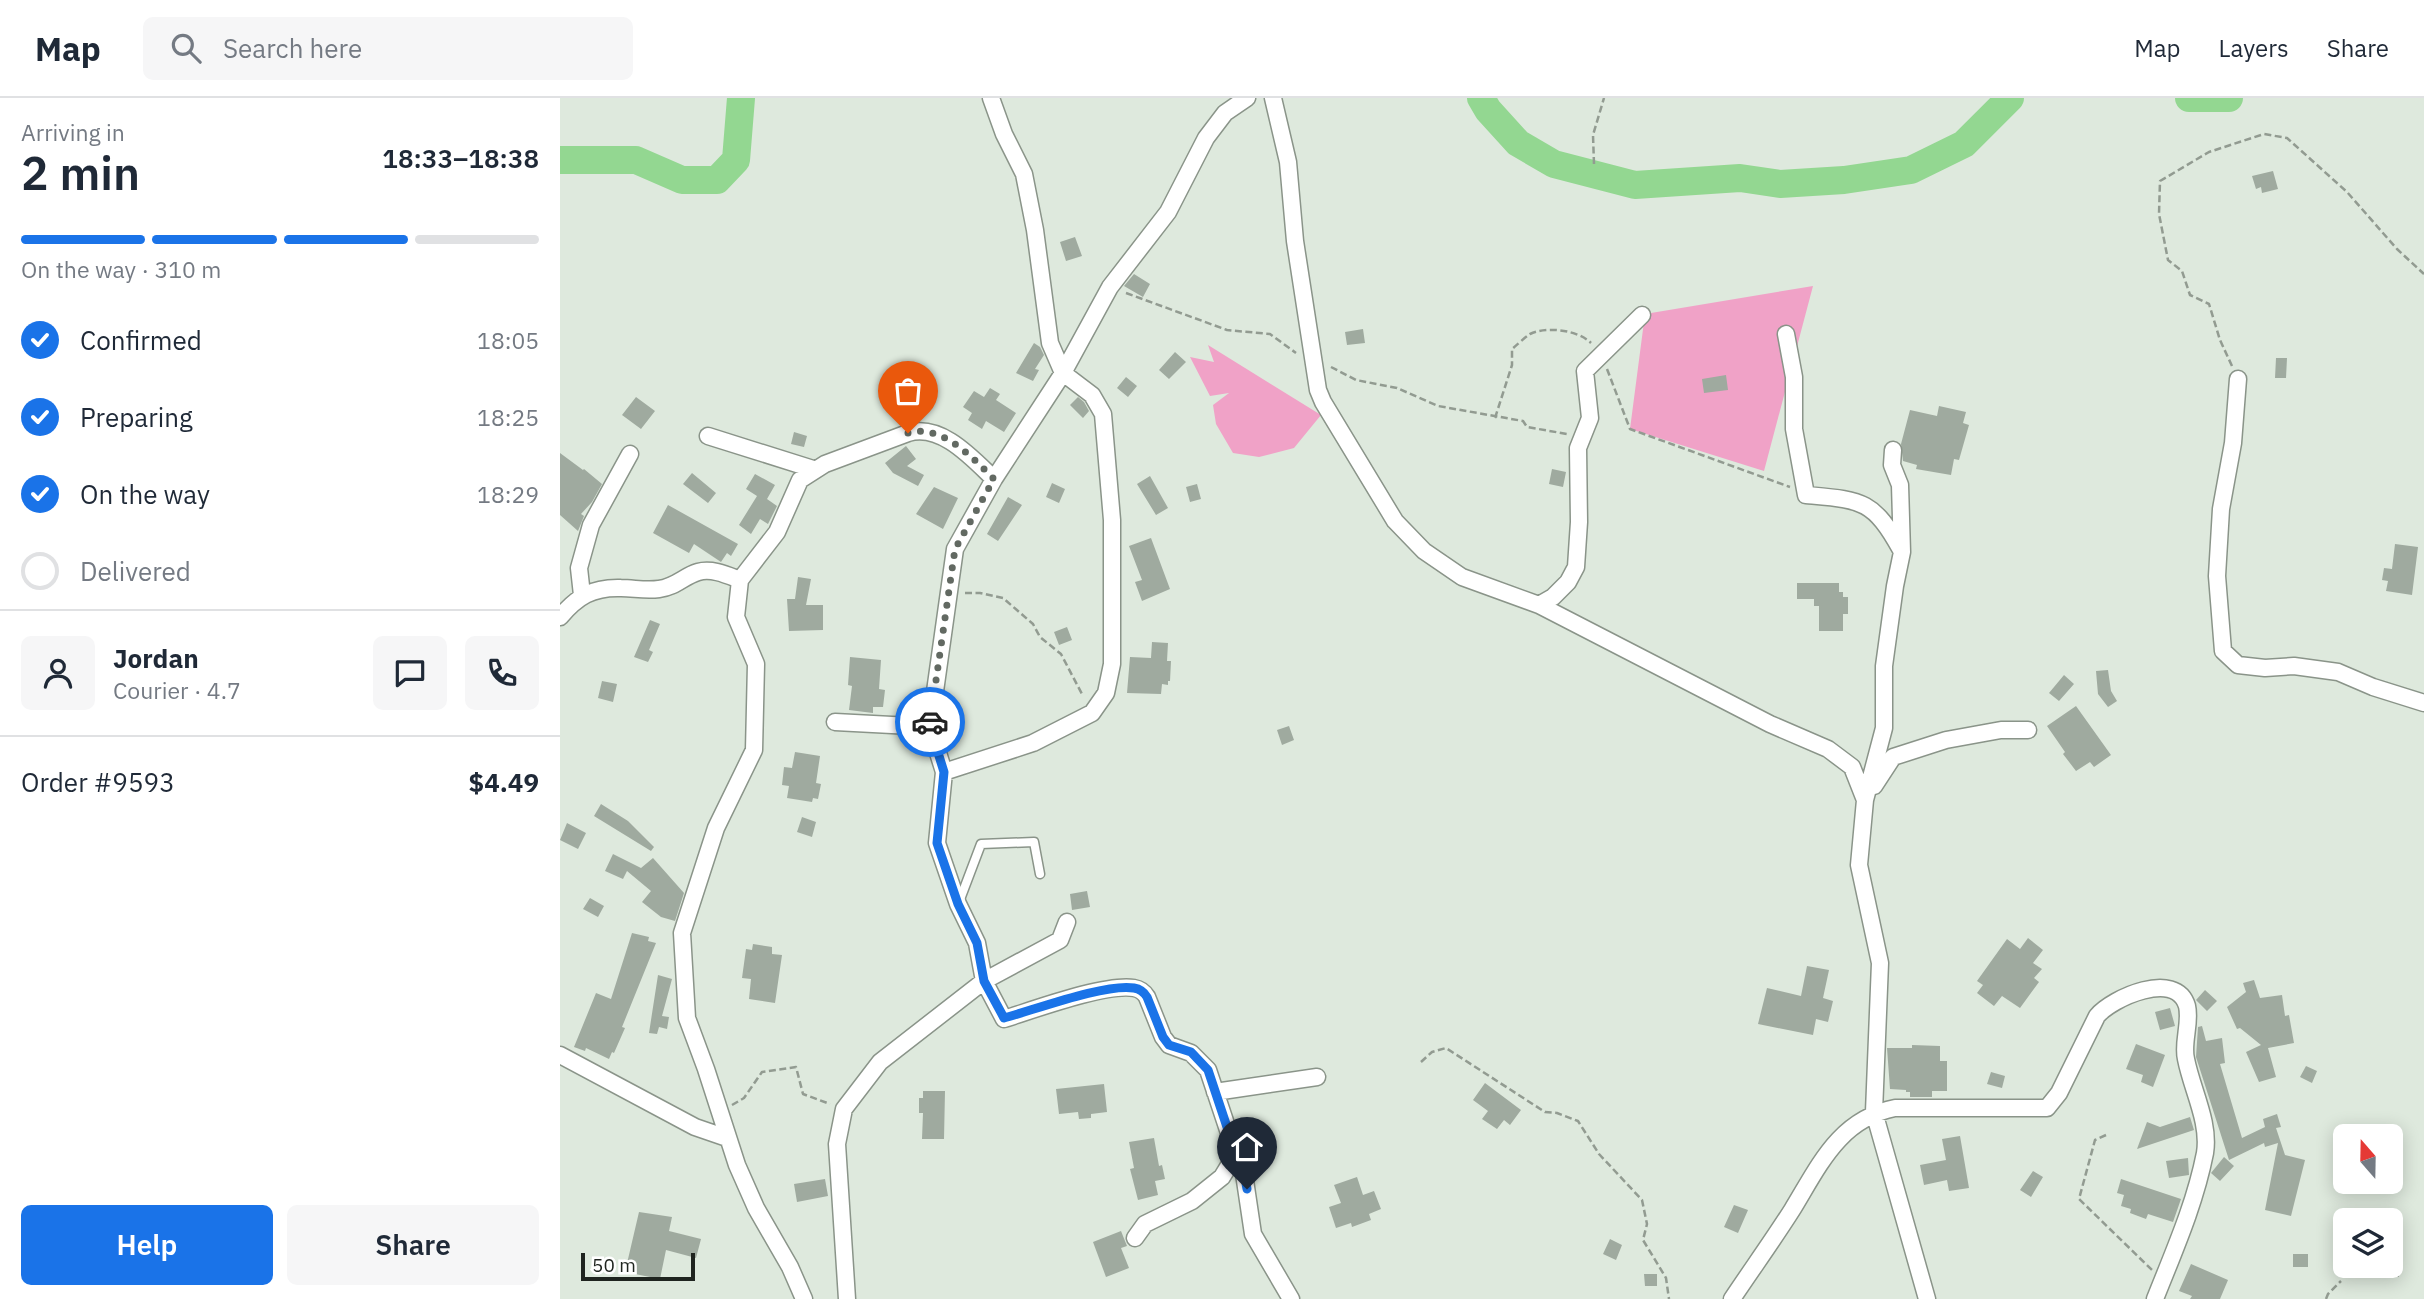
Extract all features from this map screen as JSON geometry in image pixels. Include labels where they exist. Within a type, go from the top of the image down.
[{"type":"street","points":[[944,772],[1033,743],[1092,713],[1106,693],[1112,664],[1111,507],[1103,414],[1092,394],[1063,373],[1050,343],[1035,230],[1024,174],[1004,134],[992,98]]},
{"type":"street","points":[[1247,98],[1225,113],[1206,138],[1168,212],[1110,287],[1063,373],[994,479],[955,549],[930,727],[944,772],[937,843],[958,904],[977,943],[984,981],[1004,1018],[1094,992],[1132,988],[1143,991],[1169,1045],[1191,1052],[1208,1070],[1236,1154],[1243,1167],[1253,1234],[1291,1299]]},
{"type":"street","points":[[1273,98],[1288,162],[1295,241],[1318,390],[1395,521],[1424,551],[1462,577],[1539,605],[1770,724],[1828,749],[1852,767],[1865,800]]},
{"type":"street","points":[[1539,605],[1553,597],[1568,582],[1576,567],[1579,522],[1578,448],[1590,418],[1586,371],[1601,353],[1642,315]]},
{"type":"street","points":[[1786,334],[1794,377],[1794,429],[1806,495],[1849,498],[1873,509],[1890,530],[1902,552]]},
{"type":"street","points":[[2238,379],[2233,443],[2221,509],[2218,563],[2223,651],[2238,665],[2265,668],[2294,666],[2338,672],[2373,687],[2424,703]]},
{"type":"street","points":[[804,1299],[790,1267],[756,1208],[727,1138],[687,1018],[682,933],[716,828],[754,750],[756,664],[736,617],[740,580],[777,532],[800,480],[813,469],[922,430],[957,444],[994,479]]},
{"type":"street","points":[[708,436],[813,469]]},
{"type":"street","points":[[1893,450],[1892,465],[1900,485],[1902,552],[1884,666],[1884,728],[1865,800],[1859,865],[1861,886],[1880,963],[1874,1112],[1927,1299]]},
{"type":"street","points":[[582,595],[579,568],[591,525],[631,454]]},
{"type":"street","points":[[560,617],[582,595],[621,588],[660,589],[676,585],[696,572],[704,571],[718,572],[740,580]]},
{"type":"street","points":[[835,723],[930,727]]},
{"type":"street","points":[[1865,800],[1893,757],[1946,740],[2001,730],[2028,730]]},
{"type":"street","points":[[847,1299],[837,1144],[844,1109],[880,1062],[984,981],[1060,940],[1067,922]]},
{"type":"street","points":[[1732,1299],[1791,1211],[1822,1157],[1847,1132],[1874,1112],[1895,1108],[2048,1108],[2059,1093],[2097,1016],[2106,1006],[2153,987],[2168,987],[2181,997],[2187,1007],[2185,1056],[2206,1133],[2205,1152],[2189,1213],[2155,1299]]},
{"type":"street","points":[[560,1055],[695,1127],[727,1138]]},
{"type":"street","points":[[1215,1092],[1317,1076]]},
{"type":"street","points":[[1135,1238],[1145,1224],[1192,1201],[1222,1177],[1236,1154]]},
{"type":"lane","points":[[958,904],[981,844],[1034,842],[1040,874]]},
{"type":"path","points":[[1594,164],[1593,135],[1604,98]]},
{"type":"path","points":[[2238,379],[2220,340],[2209,303],[2190,295],[2182,271],[2168,260],[2159,214],[2160,181],[2208,152],[2264,134],[2287,138],[2347,192],[2424,274]]},
{"type":"path","points":[[1110,287],[1227,330],[1270,334],[1299,355],[1314,359],[1356,380],[1397,388],[1438,406],[1523,421],[1527,427],[1584,438]]},
{"type":"path","points":[[1495,418],[1512,365],[1512,349],[1529,335],[1549,329],[1585,337],[1601,353],[1630,429],[1806,495]]},
{"type":"path","points":[[947,593],[980,593],[1003,598],[1033,624],[1040,637],[1062,654],[1092,713]]},
{"type":"path","points":[[1421,1062],[1432,1052],[1446,1048],[1545,1112],[1557,1112],[1577,1121],[1599,1154],[1642,1200],[1647,1224],[1643,1240],[1666,1278],[1670,1299]]},
{"type":"path","points":[[719,1111],[744,1098],[762,1072],[796,1067],[803,1094],[844,1109]]},
{"type":"path","points":[[2106,1135],[2095,1140],[2079,1199],[2156,1273],[2164,1277]]},
{"type":"path","points":[[2326,1299],[2342,1281]]},
{"type":"shaded area","points":[[1813,286],[1764,471],[1630,429],[1645,314]]},
{"type":"shaded area","points":[[1208,345],[1321,415],[1294,448],[1259,457],[1233,453],[1216,424],[1213,405],[1229,393],[1210,396],[1190,357],[1214,362]]},
{"type":"building","points":[[2273,171],[2278,189],[2262,193],[2261,187],[2256,189],[2252,176]]},
{"type":"building","points":[[1075,237],[1082,256],[1066,261],[1060,242]]},
{"type":"building","points":[[1134,274],[1150,284],[1143,297],[1124,286]]},
{"type":"building","points":[[1363,329],[1365,343],[1347,345],[1345,332]]},
{"type":"building","points":[[1034,343],[1044,355],[1035,369],[1039,370],[1033,381],[1016,373]]},
{"type":"building","points":[[1175,352],[1186,362],[1169,379],[1159,370]]},
{"type":"building","points":[[2276,358],[2287,358],[2286,378],[2275,378]]},
{"type":"building","points":[[1726,375],[1728,390],[1704,393],[1702,379]]},
{"type":"building","points":[[1126,377],[1137,386],[1128,397],[1117,388]]},
{"type":"building","points":[[990,388],[1000,394],[996,400],[1016,413],[1004,432],[986,421],[982,429],[968,420],[972,413],[963,407],[974,391],[984,397]]},
{"type":"building","points":[[636,397],[655,411],[641,429],[622,415]]},
{"type":"building","points":[[1078,397],[1089,411],[1083,418],[1070,405]]},
{"type":"building","points":[[1939,406],[1966,412],[1963,423],[1969,425],[1959,460],[1954,459],[1951,475],[1916,469],[1917,465],[1903,461],[1901,444],[1910,410],[1937,416]]},
{"type":"building","points":[[794,432],[807,436],[804,447],[791,444]]},
{"type":"building","points":[[906,446],[916,459],[907,466],[924,475],[918,486],[893,473],[885,463]]},
{"type":"building","points":[[560,453],[602,484],[592,502],[581,514],[584,516],[578,531],[560,515]]},
{"type":"building","points":[[1552,469],[1566,472],[1563,487],[1549,484]]},
{"type":"building","points":[[692,473],[716,493],[708,503],[683,484]]},
{"type":"building","points":[[755,474],[775,485],[767,499],[777,506],[768,524],[760,519],[751,534],[739,525],[757,496],[746,489]]},
{"type":"building","points":[[1150,476],[1168,508],[1156,515],[1137,484]]},
{"type":"building","points":[[1052,483],[1065,489],[1059,503],[1046,497]]},
{"type":"building","points":[[1197,484],[1201,499],[1190,502],[1186,487]]},
{"type":"building","points":[[934,487],[958,498],[943,529],[916,514]]},
{"type":"building","points":[[1008,497],[1022,505],[998,541],[987,534]]},
{"type":"building","points":[[668,505],[738,544],[731,556],[727,553],[721,562],[694,544],[689,553],[653,533]]},
{"type":"building","points":[[1151,538],[1170,589],[1142,601],[1135,582],[1142,580],[1129,546]]},
{"type":"building","points":[[2395,544],[2418,547],[2412,595],[2386,591],[2388,581],[2382,580],[2384,568],[2392,569]]},
{"type":"building","points":[[798,577],[811,579],[806,605],[823,605],[823,630],[789,631],[787,599],[795,599]]},
{"type":"building","points":[[1797,583],[1839,583],[1839,592],[1843,592],[1843,597],[1848,597],[1848,614],[1843,614],[1843,631],[1819,631],[1819,606],[1814,606],[1814,599],[1797,599]]},
{"type":"building","points":[[650,620],[660,624],[649,650],[653,652],[648,662],[634,657]]},
{"type":"building","points":[[1067,627],[1072,640],[1059,645],[1054,632]]},
{"type":"building","points":[[1152,642],[1168,643],[1170,681],[1168,685],[1162,684],[1161,694],[1127,693],[1130,657],[1151,658]]},
{"type":"building","points":[[850,657],[881,660],[879,689],[885,690],[883,707],[873,707],[873,713],[849,710],[852,686],[848,685]]},
{"type":"building","points":[[2108,670],[2111,691],[2117,701],[2108,707],[2098,694],[2096,671]]},
{"type":"building","points":[[2064,675],[2074,684],[2059,701],[2049,693]]},
{"type":"building","points":[[602,681],[617,684],[613,702],[598,698]]},
{"type":"building","points":[[2076,706],[2111,755],[2094,767],[2090,762],[2076,771],[2047,726]]},
{"type":"building","points":[[1289,726],[1294,740],[1282,745],[1277,730]]},
{"type":"building","points":[[795,752],[820,756],[816,783],[821,784],[818,799],[813,798],[812,802],[787,798],[789,786],[782,785],[784,767],[792,768]]},
{"type":"building","points":[[601,804],[628,821],[654,847],[651,851],[594,816]]},
{"type":"building","points":[[802,817],[816,822],[812,837],[797,832]]},
{"type":"building","points":[[567,823],[586,833],[578,849],[560,840]]},
{"type":"building","points":[[613,854],[641,868],[653,858],[684,893],[675,921],[661,917],[642,902],[651,891],[627,871],[623,879],[605,871]]},
{"type":"building","points":[[1087,891],[1090,907],[1072,910],[1070,894]]},
{"type":"building","points":[[590,898],[604,906],[598,917],[583,909]]},
{"type":"building","points":[[632,933],[649,937],[648,941],[656,943],[622,1027],[625,1028],[609,1059],[586,1048],[585,1051],[574,1047],[596,993],[611,999]]},
{"type":"building","points":[[2028,938],[2043,950],[2033,963],[2042,969],[2034,978],[2039,982],[2020,1008],[2002,996],[1994,1006],[1977,993],[1983,985],[1977,981],[2007,939],[2020,949]]},
{"type":"building","points":[[753,944],[772,947],[772,954],[782,955],[775,1003],[749,999],[751,979],[742,978],[746,949],[752,950]]},
{"type":"building","points":[[1807,966],[1829,970],[1823,998],[1833,1001],[1828,1022],[1816,1019],[1813,1035],[1758,1024],[1767,988],[1801,996]]},
{"type":"building","points":[[658,975],[672,979],[662,1016],[669,1017],[667,1029],[659,1027],[657,1034],[649,1033]]},
{"type":"building","points":[[2254,980],[2260,998],[2282,995],[2285,1016],[2289,1015],[2294,1043],[2268,1048],[2276,1077],[2259,1082],[2246,1052],[2261,1045],[2240,1028],[2237,1029],[2227,1007],[2246,992],[2243,983]]},
{"type":"building","points":[[2205,990],[2217,1001],[2207,1011],[2196,1000]]},
{"type":"building","points":[[2170,1008],[2175,1026],[2160,1030],[2155,1012]]},
{"type":"building","points":[[2202,1026],[2206,1041],[2222,1038],[2225,1063],[2220,1064],[2242,1138],[2265,1127],[2263,1119],[2277,1114],[2281,1127],[2276,1128],[2285,1155],[2305,1160],[2291,1216],[2265,1210],[2278,1143],[2265,1147],[2264,1143],[2229,1160],[2196,1057],[2198,1027]]},
{"type":"building","points":[[2136,1044],[2165,1055],[2153,1087],[2141,1082],[2143,1075],[2126,1069]]},
{"type":"building","points":[[1912,1045],[1940,1046],[1940,1061],[1947,1061],[1947,1091],[1932,1091],[1932,1097],[1910,1097],[1910,1092],[1906,1090],[1890,1089],[1887,1048],[1912,1048]]},
{"type":"building","points":[[2306,1066],[2317,1071],[2312,1083],[2300,1077]]},
{"type":"building","points":[[1991,1072],[2005,1076],[2002,1088],[1987,1084]]},
{"type":"building","points":[[1485,1083],[1521,1110],[1510,1125],[1504,1120],[1497,1129],[1482,1119],[1488,1111],[1473,1100]]},
{"type":"building","points":[[1104,1084],[1107,1112],[1079,1119],[1078,1112],[1059,1114],[1056,1089]]},
{"type":"building","points":[[923,1091],[945,1091],[944,1139],[922,1139],[923,1113],[919,1113],[919,1098],[923,1098]]},
{"type":"building","points":[[2190,1117],[2194,1130],[2137,1149],[2147,1122],[2160,1127]]},
{"type":"building","points":[[1960,1136],[1969,1188],[1949,1191],[1947,1180],[1924,1185],[1920,1165],[1946,1160],[1942,1139]]},
{"type":"building","points":[[1154,1138],[1159,1166],[1162,1165],[1165,1179],[1155,1181],[1158,1195],[1138,1200],[1130,1169],[1134,1168],[1129,1142]]},
{"type":"building","points":[[2224,1157],[2234,1166],[2220,1181],[2211,1173]]},
{"type":"building","points":[[2188,1158],[2189,1175],[2169,1178],[2166,1161]]},
{"type":"building","points":[[2033,1171],[2043,1177],[2031,1197],[2020,1190]]},
{"type":"building","points":[[1357,1177],[1363,1195],[1374,1191],[1381,1209],[1369,1214],[1371,1220],[1352,1227],[1351,1223],[1336,1228],[1329,1207],[1341,1203],[1334,1185]]},
{"type":"building","points":[[825,1179],[828,1196],[797,1202],[794,1184]]},
{"type":"building","points":[[2121,1179],[2181,1199],[2173,1222],[2148,1214],[2146,1219],[2121,1206],[2124,1195],[2117,1193]]},
{"type":"building","points":[[1734,1205],[1748,1210],[1738,1233],[1724,1227]]},
{"type":"building","points":[[639,1212],[672,1217],[669,1231],[701,1239],[696,1258],[666,1250],[660,1279],[625,1272]]},
{"type":"building","points":[[1121,1231],[1127,1246],[1121,1248],[1129,1268],[1106,1277],[1093,1242]]},
{"type":"building","points":[[1610,1239],[1622,1245],[1616,1260],[1603,1254]]},
{"type":"building","points":[[2293,1254],[2308,1254],[2308,1267],[2293,1267]]},
{"type":"building","points":[[2191,1264],[2228,1280],[2220,1299],[2190,1299],[2192,1296],[2179,1291]]},
{"type":"building","points":[[1644,1274],[1657,1274],[1657,1286],[1645,1286]]},
{"type":"waterway","points":[[560,160],[636,160],[682,180],[717,180],[736,160],[741,98]]},
{"type":"waterway","points":[[1481,98],[1488,110],[1518,143],[1554,164],[1635,185],[1740,178],[1780,184],[1844,180],[1911,170],[1964,144],[2010,98]]},
{"type":"waterway","points":[[2189,98],[2229,98]]},
{"type":"way so far","points":[[908,433],[922,430],[957,444],[994,479],[955,549],[930,722]]},
{"type":"route","points":[[930,722],[944,772],[937,843],[958,904],[977,943],[984,981],[1004,1018],[1094,992],[1132,988],[1143,991],[1169,1045],[1191,1052],[1208,1070],[1236,1154],[1243,1167],[1247,1189]]}]
